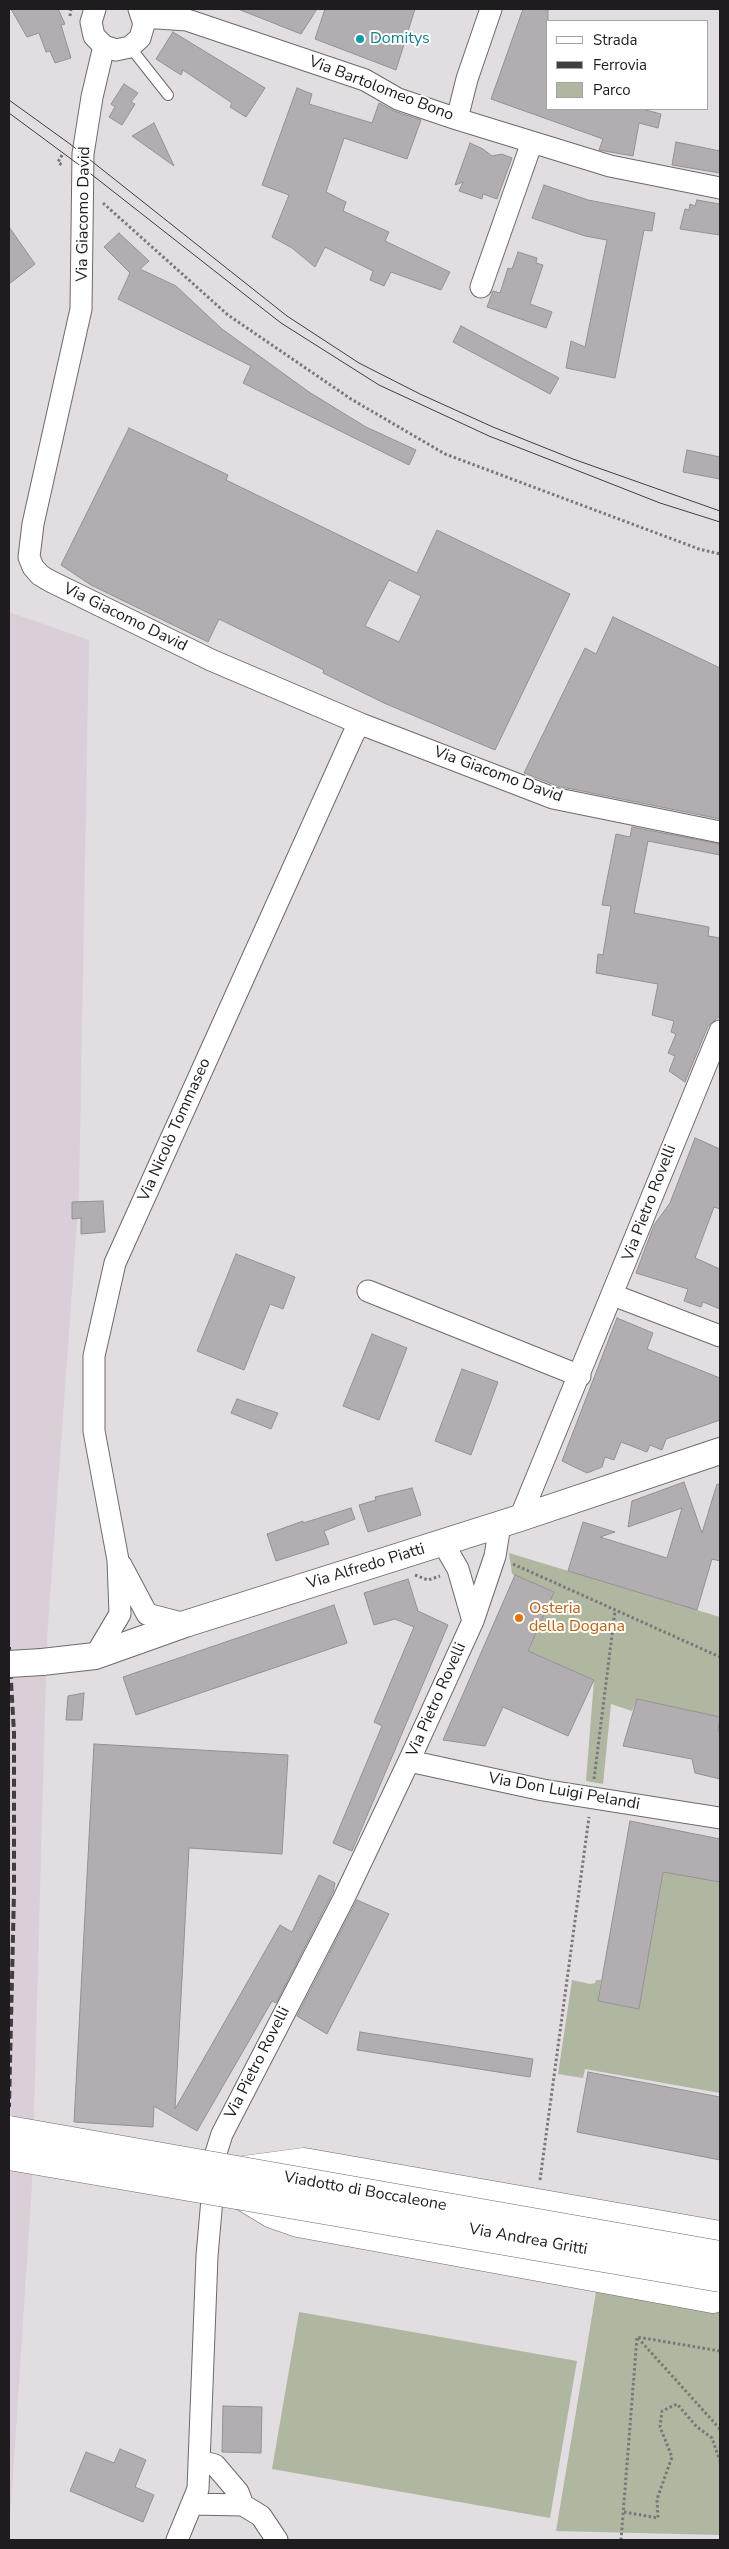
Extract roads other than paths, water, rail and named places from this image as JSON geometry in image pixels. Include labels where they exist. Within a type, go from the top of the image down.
[{"type":"highway","name":"Viadotto di Boccaleone","points":[[9,2130],[240,2183],[711,2272]]},
{"type":"highway","name":"Viadotto di Boccaleone","points":[[9,2156],[240,2183]]},
{"type":"highway","points":[[711,2272],[471,2255],[298,2223],[272,2214],[240,2183],[304,2162],[720,2235]]},
{"type":"street","points":[[457,119],[464,87],[491,9]]},
{"type":"street","points":[[92,11],[91,29],[94,36],[104,46]]},
{"type":"street","name":"Via Bartolomeo Bono","points":[[104,46],[116,50],[139,26],[172,19],[187,20],[365,80],[398,99],[457,119],[610,166],[720,188]]},
{"type":"street","name":"Via Giacomo David","points":[[104,46],[88,121],[82,183],[81,310],[33,524],[29,558],[33,567],[40,575],[50,581],[202,655],[361,724],[553,798],[720,832]]},
{"type":"street","points":[[481,287],[532,142]]},
{"type":"street","name":"Via Nicolò Tommaseo","points":[[95,1656],[120,1614],[118,1560],[94,1431],[94,1356],[115,1263],[350,742],[361,724]]},
{"type":"street","name":"Via Pietro Rovelli","points":[[177,2540],[198,2489],[207,2256],[216,2153],[222,2134],[344,1898],[473,1622],[495,1556],[580,1376],[692,1096],[720,1031]]},
{"type":"street","points":[[368,1291],[580,1376]]},
{"type":"street","points":[[613,1295],[720,1336]]},
{"type":"street","name":"Via Alfredo Piatti","points":[[9,1664],[95,1656],[185,1624],[510,1522],[720,1451]]},
{"type":"street","points":[[443,1542],[458,1569],[473,1622]]},
{"type":"street","name":"Via Nicolò Tommaseo","points":[[118,1560],[147,1614],[185,1624]]},
{"type":"street","name":"Via Don Luigi Pelandi","points":[[409,1761],[591,1798],[720,1818]]},
{"type":"street","name":"Via Andrea Gritti","points":[[214,2180],[277,2184],[711,2272]]},
{"type":"street","points":[[711,2272],[720,2244]]},
{"type":"street","points":[[200,2461],[215,2465],[238,2492],[243,2504]]},
{"type":"street","points":[[192,2504],[243,2504],[261,2516],[276,2540]]},
{"type":"lane","points":[[139,26],[168,96]]},
{"type":"lane","name":"Via Andrea Gritti","points":[[711,2272],[720,2263]]},
{"type":"tram line","points":[[9,100],[70,144],[287,316],[359,363],[420,394],[493,427],[573,459],[720,511]]},
{"type":"tram line","points":[[9,113],[82,167],[281,323],[379,385],[489,436],[660,503],[720,522]]},
{"type":"railway","points":[[9,1647],[14,1733],[14,1892],[9,2107]]},
{"type":"place","name":"Domitys","points":[[360,39]]},
{"type":"place","name":"Osteria della Dogana","points":[[519,1618]]}]
